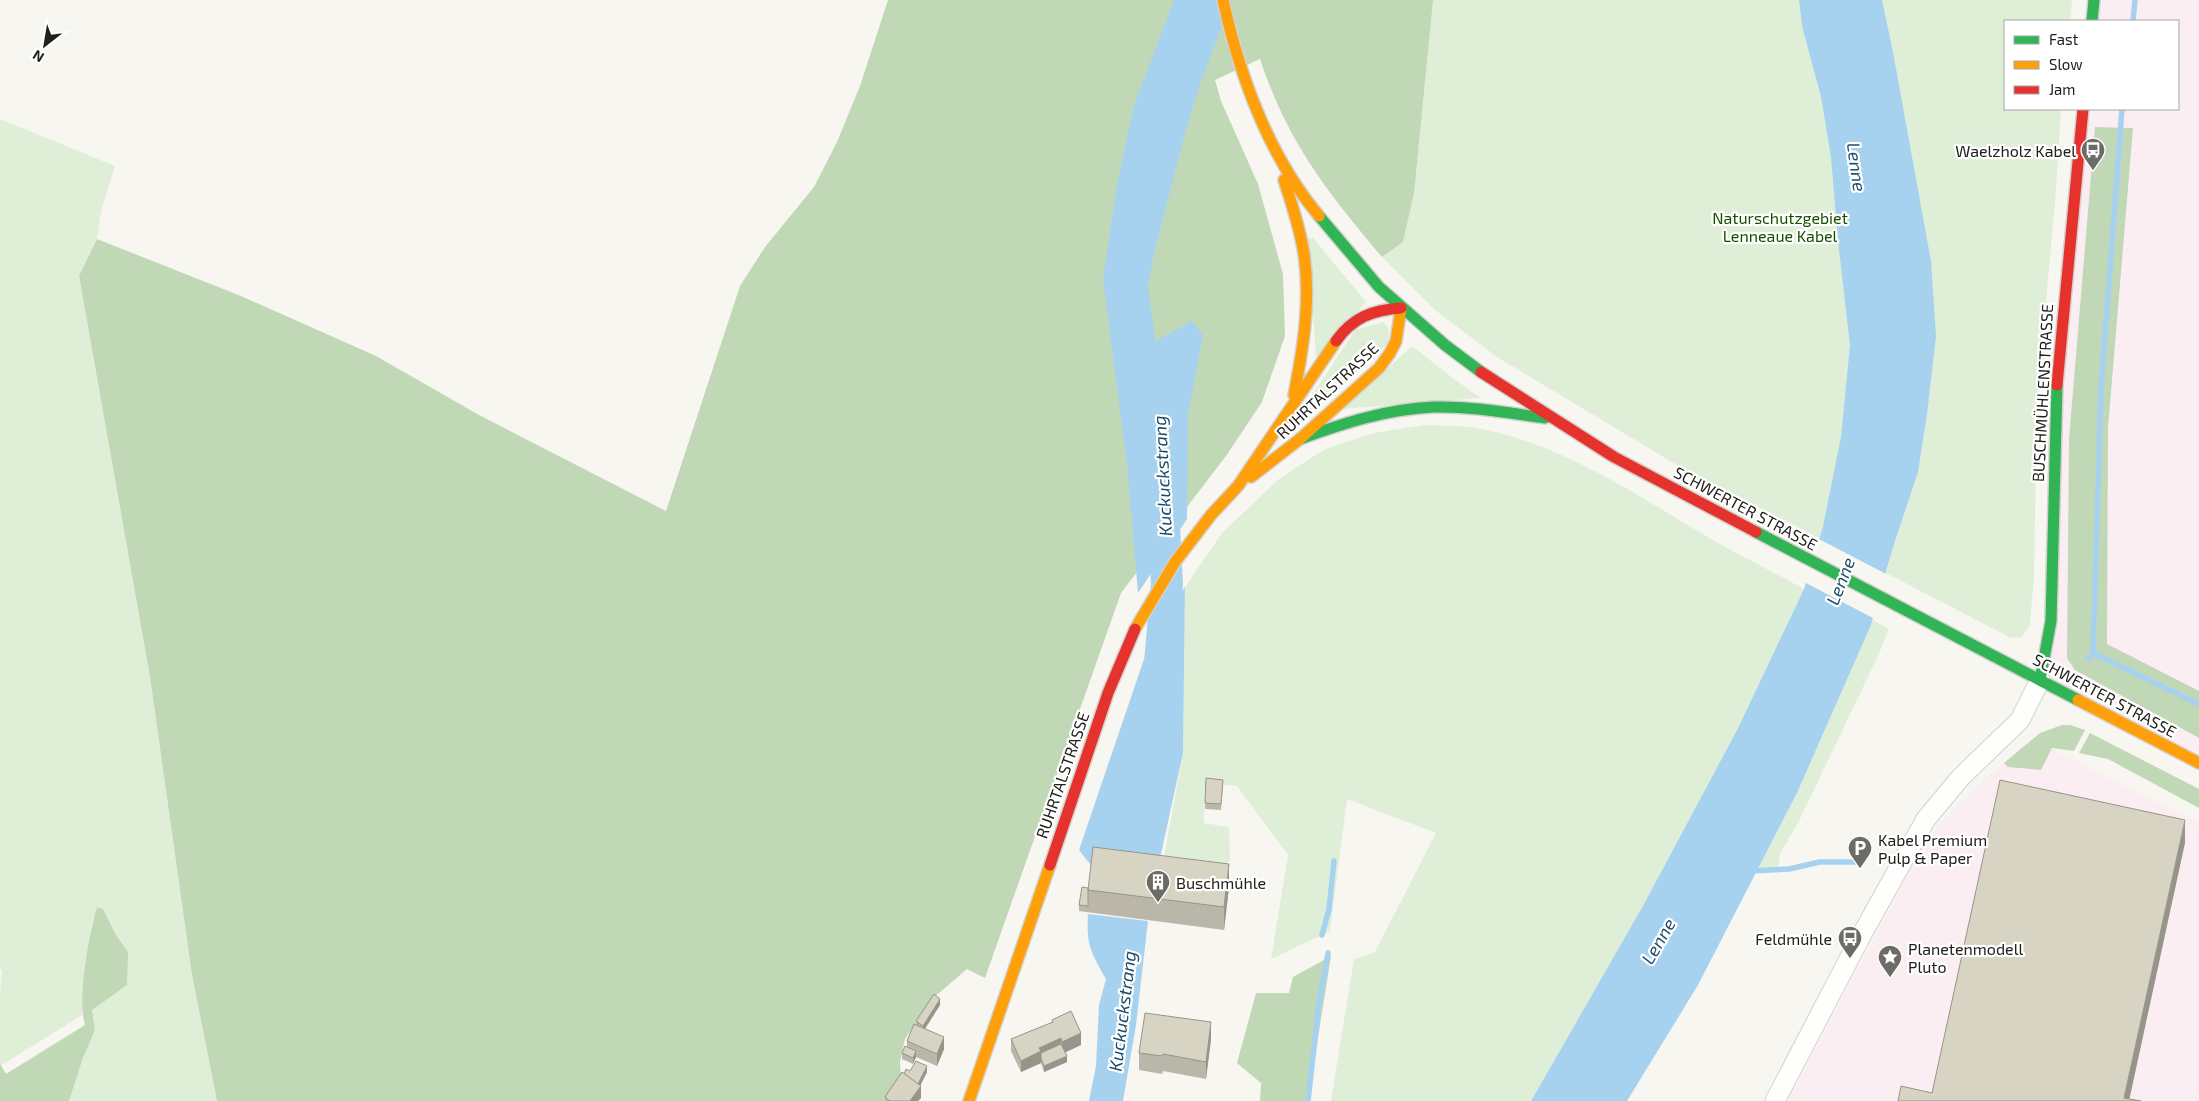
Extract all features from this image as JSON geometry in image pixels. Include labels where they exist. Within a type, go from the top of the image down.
[{"type":"main road","points":[[1223,0],[1231,36],[1244,77],[1277,153],[1301,236],[1306,272],[1306,324],[1291,406]]},
{"type":"main road","points":[[2092,20],[2094,0]]},
{"type":"main road","name":"BUSCHMÜHLENSTRASSE","points":[[2040,680],[2051,621],[2057,380],[2083,110]]},
{"type":"main road","name":"SCHWERTER STRASSE","points":[[1277,153],[1307,201],[1323,222],[1357,262],[1401,308],[1463,359],[1551,418],[1614,457],[1672,488],[2199,763]]},
{"type":"main road","name":"RUHRTALSTRASSE","points":[[969,1101],[1104,702],[1129,640],[1150,600],[1175,562],[1212,515],[1238,486],[1336,340],[1351,323],[1371,311],[1401,308],[1399,337],[1388,358],[1300,439],[1238,486]]},
{"type":"main road","points":[[1300,439],[1350,421],[1421,407],[1478,410],[1551,418]]},
{"type":"street","points":[[1775,1101],[1861,936],[1926,820],[1960,777],[2020,720],[2040,680]]},
{"type":"shaded area","points":[[2094,0],[2199,0],[2199,763],[2040,680],[2083,110],[2179,110],[2179,20],[2092,20]]},
{"type":"shaded area","points":[[2032,739],[2199,823],[2199,1101],[1788,1101],[1918,855],[1939,824],[1984,780]]},
{"type":"green space","points":[[888,0],[1433,0],[1414,193],[1403,242],[1382,257],[1310,164],[1283,115],[1260,59],[1215,80],[1221,101],[1258,184],[1283,274],[1285,336],[1262,402],[1226,456],[1121,593],[985,978],[967,969],[932,999],[905,1039],[900,1062],[901,1079],[886,1101],[217,1101],[192,975],[150,677],[79,276],[97,239],[241,296],[376,356],[479,415],[666,511],[740,286],[765,247],[814,187],[837,142],[860,86]]},
{"type":"green space","name":"Naturschutzgebiet Lenneaue Kabel","points":[[1214,0],[2072,0],[2070,20],[2004,20],[2004,110],[2061,110],[2056,191],[2037,400],[2034,577],[2030,624],[2022,637],[2011,638],[1886,573],[1890,559],[1823,525],[1819,538],[1682,468],[1497,357],[1435,310],[1382,257],[1403,242]]},
{"type":"green space","points":[[0,119],[115,166],[101,211],[97,239],[79,276],[150,677],[192,975],[217,1101],[69,1101],[83,1058],[95,1030],[92,1010],[128,952],[116,935],[103,909],[92,922],[82,1015],[0,1066],[0,994],[2,971],[0,968]]},
{"type":"green space","points":[[2095,127],[2133,128],[2108,428],[2107,644],[2199,691],[2199,738],[2075,670],[2067,658],[2069,439]]},
{"type":"green space","points":[[1313,238],[1366,302],[1316,357],[1308,239]]},
{"type":"green space","points":[[1383,322],[1389,329],[1388,343],[1294,429],[1291,428],[1355,330]]},
{"type":"green space","points":[[1412,346],[1481,398],[1342,409]]},
{"type":"green space","points":[[1424,425],[1460,426],[1481,429],[1508,435],[1561,455],[1640,496],[1701,533],[1804,589],[1737,730],[1644,904],[1531,1101],[1331,1101],[1354,959],[1375,952],[1436,833],[1347,799],[1330,931],[1271,959],[1288,855],[1237,786],[1205,784],[1204,823],[1229,827],[1230,861],[1219,866],[1163,862],[1183,753],[1185,587],[1222,533],[1279,479],[1325,449],[1374,433]]},
{"type":"green space","points":[[1873,620],[1889,629],[1878,656],[1798,823],[1780,854],[1778,868],[1758,869],[1797,793]]},
{"type":"green space","points":[[2062,725],[2070,725],[2085,730],[2074,751],[2052,748],[2041,770],[2008,767],[2004,763],[2040,733]]},
{"type":"green space","points":[[2090,733],[2199,789],[2199,808],[2108,759],[2079,753]]},
{"type":"green space","points":[[97,907],[103,909],[116,935],[128,952],[127,985],[92,1010],[95,1030],[83,1058],[69,1101],[0,1101],[0,1064],[6,1074],[85,1025],[82,1000],[83,984]]},
{"type":"green space","points":[[1331,956],[1308,1101],[1260,1101],[1261,1083],[1237,1063],[1256,993],[1289,993],[1293,977]]},
{"type":"water","points":[[1174,0],[1232,0],[1200,84],[1185,133],[1154,254],[1148,285],[1155,341],[1192,321],[1203,335],[1188,415],[1187,519],[1138,593],[1127,465],[1103,279],[1116,191],[1133,108]]},
{"type":"water","name":"Lenne","points":[[1799,0],[1882,0],[1931,261],[1936,337],[1918,472],[1893,547],[1871,625],[1797,793],[1698,985],[1627,1101],[1531,1101],[1644,904],[1737,730],[1804,589],[1823,526],[1841,437],[1850,345],[1831,157],[1821,97],[1802,26]]},
{"type":"water","points":[[1185,587],[1183,753],[1156,877],[1094,869],[1079,850],[1144,659],[1161,624]]},
{"type":"water","points":[[1088,914],[1148,921],[1136,1025],[1123,1101],[1089,1101],[1096,1066],[1099,1005],[1106,979],[1089,941]]},
{"type":"pier","points":[[1817,538],[1888,575],[1875,619],[1804,582]]},
{"type":"building","points":[[1206,778],[1223,780],[1221,804],[1205,803]]},
{"type":"building","points":[[2000,780],[2185,820],[2124,1098],[2141,1101],[1898,1101],[1901,1086],[1932,1093]]},
{"type":"building","points":[[1093,847],[1229,864],[1224,907],[1088,890]]},
{"type":"building","points":[[1082,887],[1088,888],[1088,906],[1079,905]]},
{"type":"building","points":[[934,994],[940,999],[923,1026],[916,1021]]},
{"type":"building","points":[[1071,1011],[1081,1033],[1062,1042],[1061,1038],[1039,1048],[1041,1051],[1021,1061],[1011,1039],[1053,1022],[1052,1020]]},
{"type":"building","points":[[1145,1013],[1211,1022],[1206,1062],[1163,1054],[1162,1056],[1139,1053]]},
{"type":"building","points":[[914,1024],[944,1037],[937,1054],[907,1041]]},
{"type":"building","points":[[1061,1044],[1067,1056],[1044,1066],[1041,1053]]},
{"type":"building","points":[[905,1046],[916,1051],[913,1058],[902,1053]]},
{"type":"building","points":[[916,1061],[927,1066],[918,1084],[904,1074],[906,1069],[910,1071]]},
{"type":"building","points":[[902,1072],[921,1086],[910,1101],[890,1101],[885,1097]]},
{"type":"waterway","points":[[2133,20],[2135,0]]},
{"type":"waterway","points":[[2093,653],[2101,388],[2122,110]]},
{"type":"waterway","name":"Kuckuckstrang","points":[[1160,662],[1167,584],[1163,507]]},
{"type":"waterway","points":[[2088,658],[2093,653],[2199,704]]},
{"type":"waterway","points":[[1322,935],[1329,909],[1334,861]]},
{"type":"waterway","points":[[1750,871],[1789,869],[1820,862],[1855,862]]},
{"type":"waterway","points":[[1308,1101],[1319,1003],[1328,953]]},
{"type":"traffic: fast","points":[[2092,20],[2094,0]]},
{"type":"traffic: fast","points":[[1319,216],[1379,287],[1445,345],[1481,372]]},
{"type":"traffic: fast","points":[[2040,680],[2051,621],[2057,385]]},
{"type":"traffic: fast","points":[[1300,439],[1366,418],[1417,408],[1490,410],[1545,418]]},
{"type":"traffic: fast","points":[[1756,532],[2078,700]]},
{"type":"traffic: slow","points":[[1223,0],[1238,58],[1258,114],[1285,167],[1319,216]]},
{"type":"traffic: slow","points":[[1284,180],[1300,235],[1304,254],[1307,289],[1305,325],[1294,395]]},
{"type":"traffic: slow","points":[[1251,477],[1300,439],[1379,368],[1396,341],[1401,308]]},
{"type":"traffic: slow","points":[[1135,629],[1175,562],[1211,515],[1238,486],[1336,341]]},
{"type":"traffic: slow","points":[[2078,700],[2199,763]]},
{"type":"traffic: slow","points":[[969,1101],[1050,865]]},
{"type":"traffic: jam","points":[[2057,385],[2083,110]]},
{"type":"traffic: jam","points":[[1336,341],[1349,326],[1364,316],[1401,308]]},
{"type":"traffic: jam","points":[[1481,372],[1614,457],[1756,532]]},
{"type":"traffic: jam","points":[[1050,865],[1108,693],[1135,629]]},
{"type":"place","name":"Waelzholz Kabel","points":[[2093,171]]},
{"type":"place","name":"Kabel Premium Pulp & Paper","points":[[1860,869]]},
{"type":"place","name":"Buschmühle","points":[[1158,903]]},
{"type":"place","name":"Feldmühle","points":[[1850,959]]},
{"type":"place","name":"Planetenmodell Pluto","points":[[1890,978]]}]
